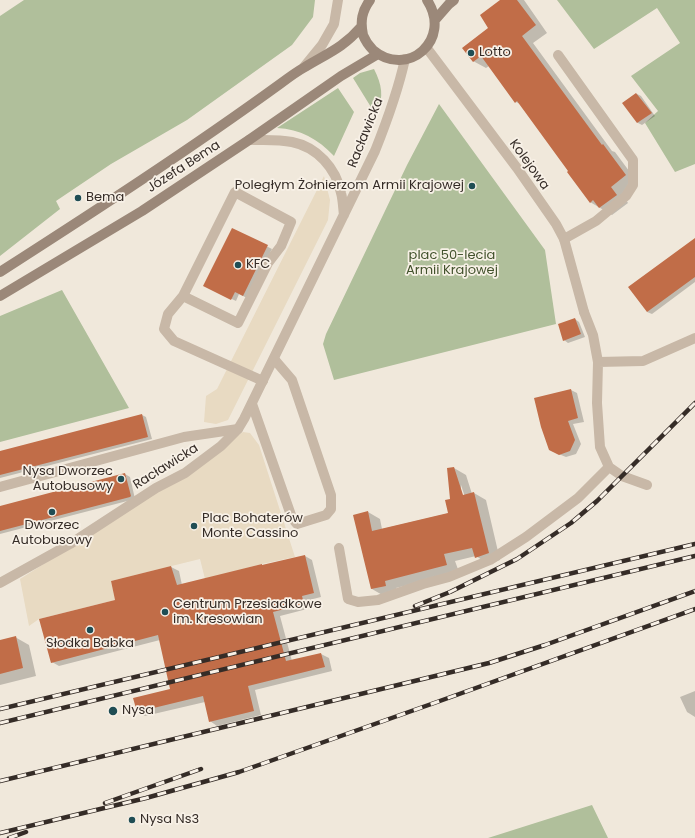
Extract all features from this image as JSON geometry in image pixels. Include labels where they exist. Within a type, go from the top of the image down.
[{"type":"main road","points":[[366,2],[361,27],[364,37],[370,47],[378,54],[391,59],[405,59],[413,57],[426,47],[432,39],[435,30],[435,20],[432,8],[427,0]]},
{"type":"main road","points":[[435,20],[454,0]]},
{"type":"main road","name":"Józefa Bema","points":[[0,272],[224,124],[304,67],[333,52],[351,38],[361,27]]},
{"type":"main road","name":"Józefa Bema","points":[[0,296],[142,211],[249,140],[341,76],[378,54]]},
{"type":"street","name":"Józefa Bema","points":[[304,67],[322,45],[334,24],[338,0]]},
{"type":"street","name":"Kolejowa","points":[[426,47],[516,168],[556,224],[564,239],[584,312],[593,336],[598,362],[597,403],[600,448],[609,467]]},
{"type":"street","points":[[558,55],[633,160],[633,185],[626,196],[596,221],[564,239]]},
{"type":"street","name":"Racławicka","points":[[0,582],[70,544],[156,488],[185,473],[221,446],[238,429],[252,404],[375,151],[388,119],[405,59]]},
{"type":"street","name":"Racławicka","points":[[249,140],[293,142],[309,148],[321,156],[335,175],[341,192],[344,215]]},
{"type":"street","points":[[183,296],[238,323],[268,263],[281,246],[291,222],[235,192],[183,296],[168,314],[164,329],[174,341],[263,381]]},
{"type":"street","points":[[598,362],[643,362],[695,338]]},
{"type":"street","points":[[252,404],[292,518],[297,524],[326,515],[331,509],[331,495],[292,380],[274,359]]},
{"type":"street","points":[[0,487],[184,437],[238,429]]},
{"type":"street","points":[[339,548],[348,599],[358,602],[378,600],[423,584],[449,577],[490,560],[526,537],[578,498],[609,467],[622,476],[647,485]]},
{"type":"green space","points":[[24,0],[315,0],[313,17],[292,45],[187,120],[111,164],[56,201],[60,209],[0,256],[0,16]]},
{"type":"green space","points":[[557,0],[695,0],[695,164],[675,172],[645,123],[658,111],[631,76],[680,43],[657,8],[594,49]]},
{"type":"green space","points":[[374,69],[379,80],[381,91],[381,101],[377,113],[374,112],[353,78],[360,73]]},
{"type":"green space","points":[[338,88],[354,112],[334,156],[322,145],[308,136],[293,130],[277,128]]},
{"type":"green space","name":"plac 50-lecia Armii Krajowej","points":[[439,104],[545,250],[556,324],[334,380],[323,344],[326,334],[407,165]]},
{"type":"green space","points":[[62,290],[129,408],[0,442],[0,316]]},
{"type":"green space","points":[[592,805],[608,838],[488,838]]},
{"type":"shaded area","points":[[324,176],[330,200],[328,220],[228,420],[216,424],[204,422],[206,396],[217,389]]},
{"type":"shaded area","name":"Plac Bohaterów Monte Cassino","points":[[243,432],[250,433],[259,445],[295,557],[205,579],[200,559],[111,581],[115,600],[39,619],[29,626],[20,579],[153,495]]},
{"type":"building","points":[[500,0],[517,0],[536,25],[522,36],[602,145],[603,144],[626,175],[611,187],[617,195],[599,208],[593,200],[590,203],[517,101],[515,103],[481,56],[473,62],[462,48],[488,28],[480,15]]},
{"type":"building","points":[[636,93],[652,113],[637,123],[622,103]]},
{"type":"building","points":[[232,228],[268,245],[243,296],[235,292],[231,300],[203,286]]},
{"type":"building","points":[[695,238],[695,277],[647,312],[628,287]]},
{"type":"building","points":[[575,318],[581,334],[563,341],[558,324]]},
{"type":"building","points":[[571,389],[578,418],[568,421],[575,440],[570,451],[559,455],[549,450],[541,427],[534,398]]},
{"type":"building","points":[[142,414],[148,437],[0,475],[0,451]]},
{"type":"building","points":[[454,467],[463,495],[474,492],[489,553],[475,558],[472,548],[444,554],[447,565],[385,581],[386,586],[371,589],[353,515],[368,511],[372,531],[448,513],[445,500],[450,499],[447,468]]},
{"type":"building","points":[[125,473],[130,497],[0,531],[0,506]]},
{"type":"building","points":[[305,555],[314,593],[302,596],[304,604],[273,612],[286,661],[321,653],[325,667],[248,686],[254,711],[209,722],[203,696],[137,712],[133,698],[170,689],[158,635],[51,663],[39,619],[115,600],[111,581],[171,566],[177,585]]},
{"type":"building","points":[[16,636],[23,668],[0,674],[0,640]]},
{"type":"railway","points":[[415,606],[450,592],[517,559],[571,523],[597,501],[695,403]]},
{"type":"railway","points":[[0,709],[695,544]]},
{"type":"railway","points":[[0,723],[695,556]]},
{"type":"railway","points":[[0,781],[489,663],[545,645],[695,591]]},
{"type":"railway","points":[[0,833],[146,798],[239,772],[695,609]]},
{"type":"railway","points":[[105,803],[201,769]]},
{"type":"railway","points":[[9,838],[26,832]]},
{"type":"place","name":"Lotto","points":[[471,53]]},
{"type":"place","name":"Poległym Żołnierzom Armii Krajowej","points":[[472,186]]},
{"type":"place","name":"Bema","points":[[78,198]]},
{"type":"place","name":"KFC","points":[[238,265]]},
{"type":"place","name":"Nysa Dworzec Autobusowy","points":[[121,479]]},
{"type":"place","name":"Dworzec Autobusowy","points":[[52,512]]},
{"type":"place","name":"Plac Bohaterów Monte Cassino","points":[[194,526]]},
{"type":"place","name":"Centrum Przesiadkowe im. Kresowian","points":[[165,612]]},
{"type":"place","name":"Słodka Babka","points":[[90,630]]},
{"type":"place","name":"Nysa","points":[[113,711]]},
{"type":"place","name":"Nysa Ns3","points":[[132,820]]}]
